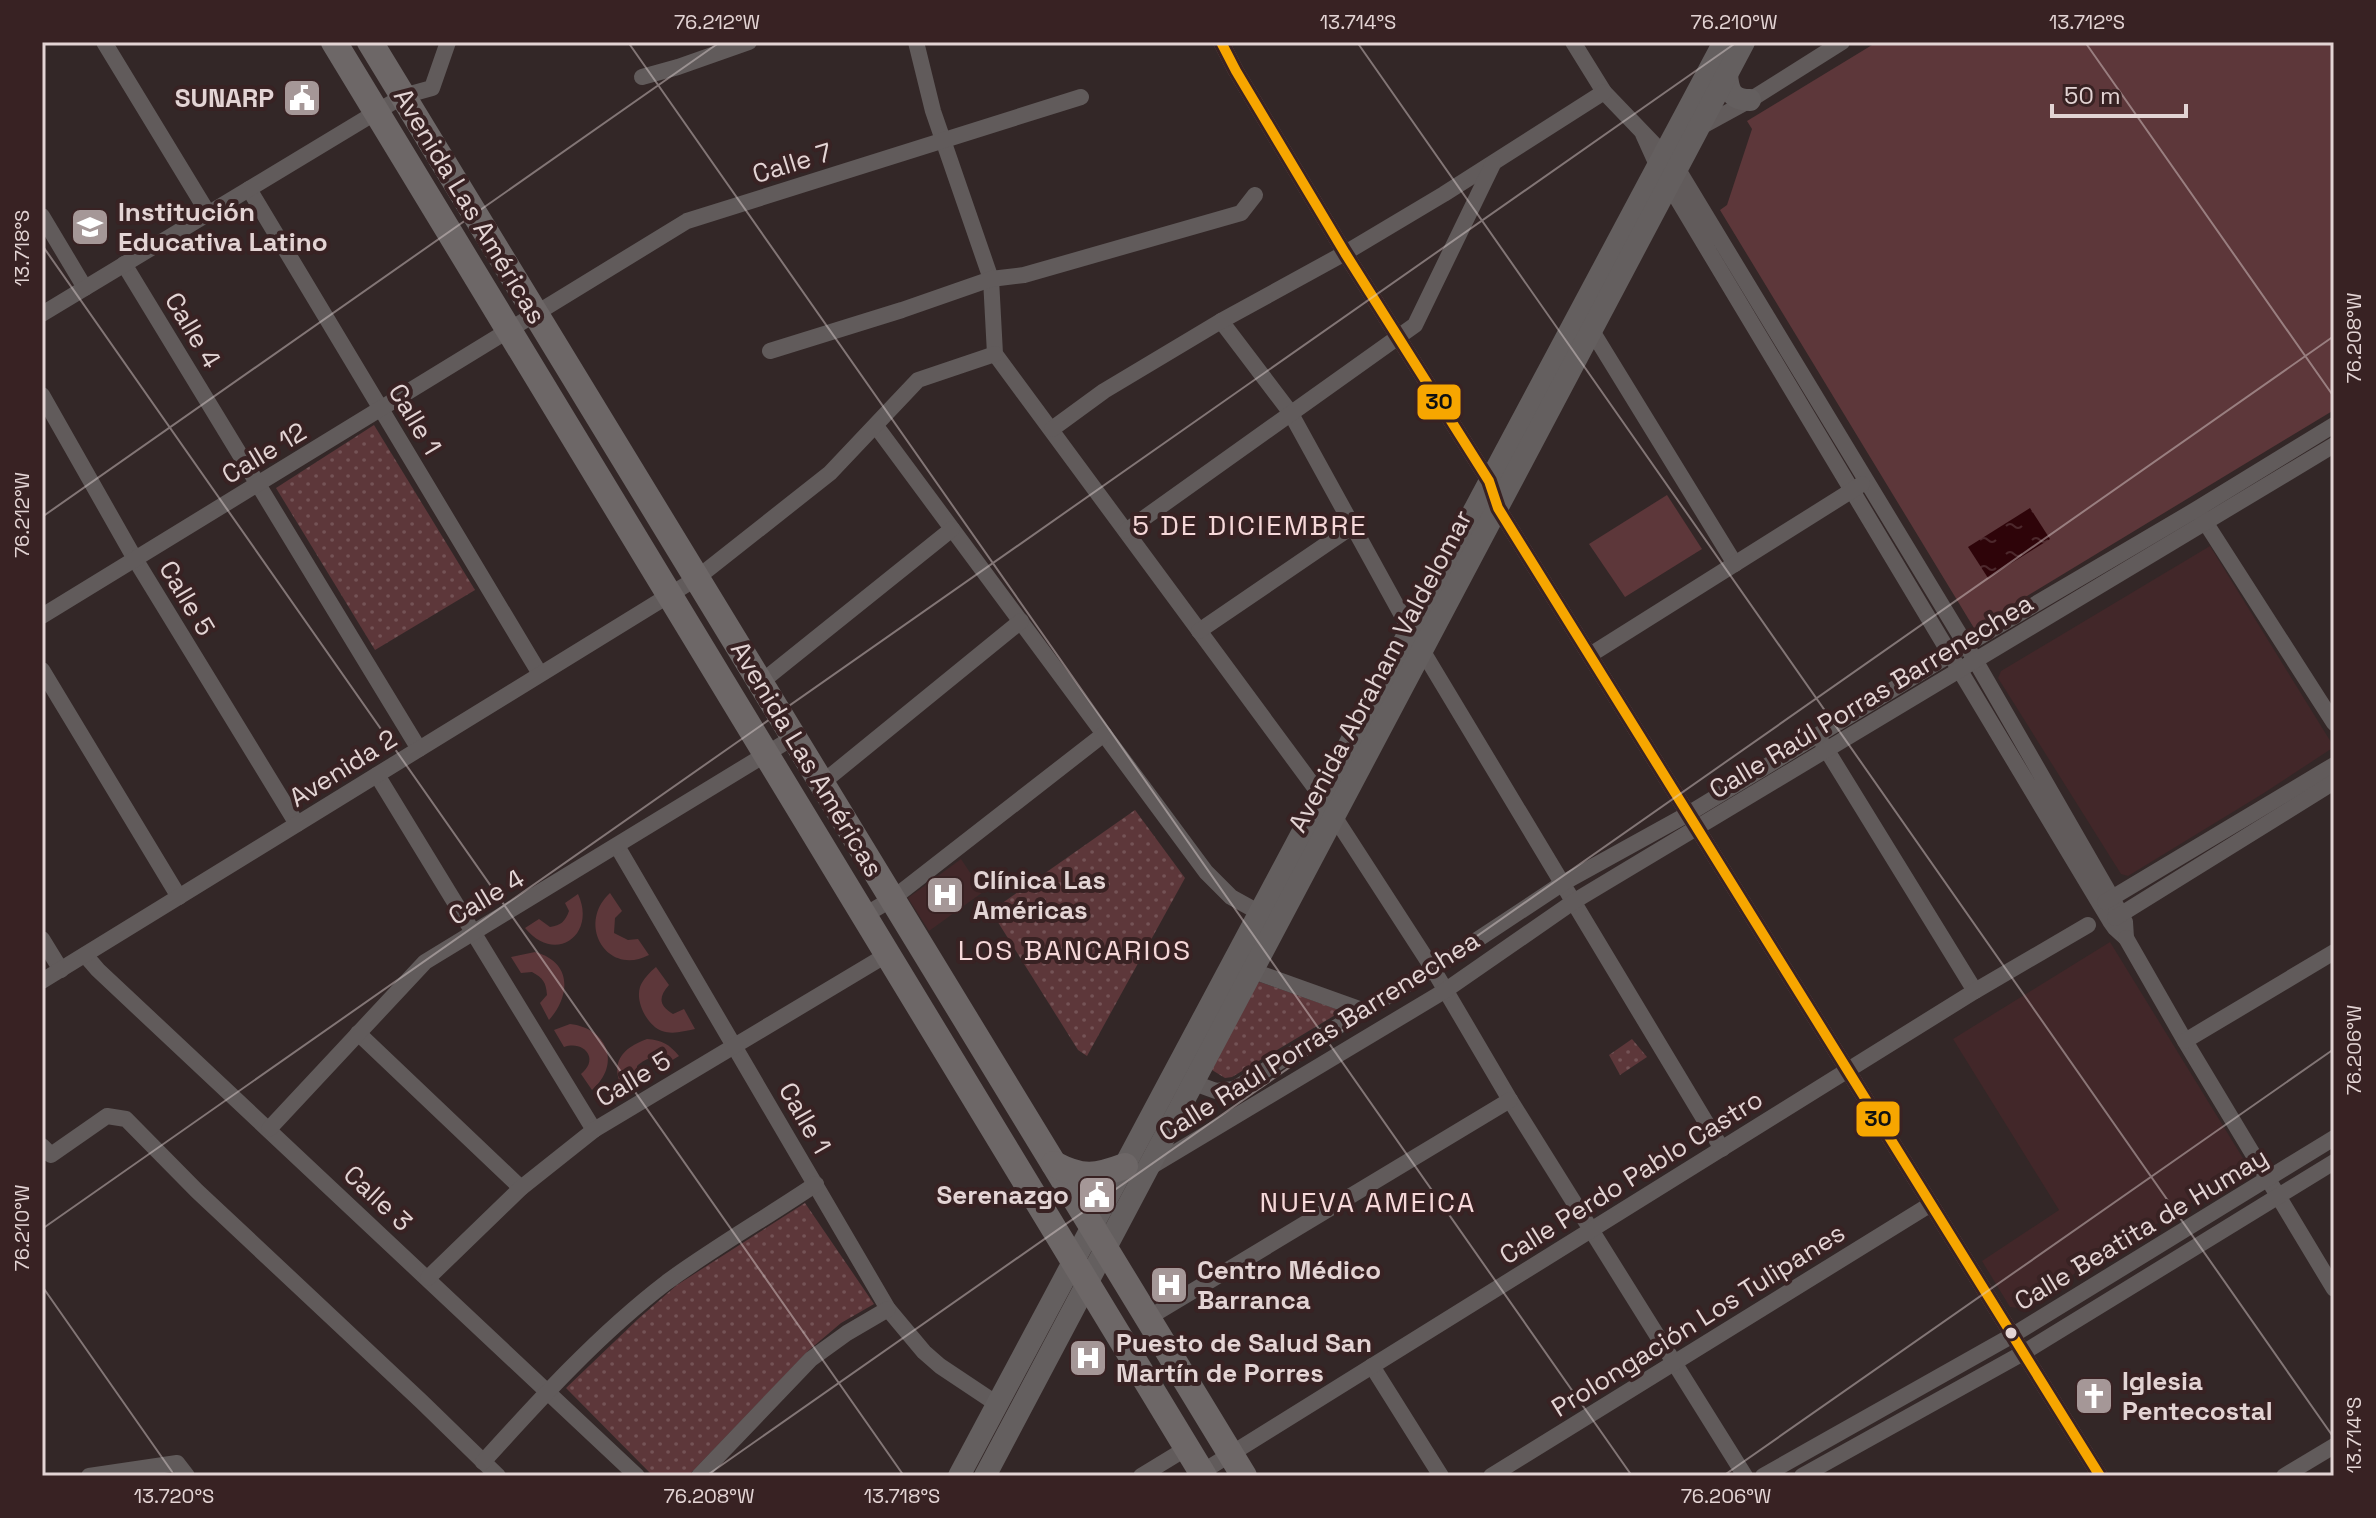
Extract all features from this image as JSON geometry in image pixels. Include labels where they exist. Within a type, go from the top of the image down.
[{"type":"main road","name":"Avenida Las Américas","points":[[334,42],[1203,1474]]},
{"type":"main road","name":"Avenida Las Américas","points":[[370,42],[1237,1465]]},
{"type":"main road","points":[[420,183],[445,167]]},
{"type":"main road","points":[[481,283],[507,267]]},
{"type":"main road","points":[[1054,1164],[1071,1173],[1095,1176],[1137,1167]]},
{"type":"street","points":[[104,42],[208,213]]},
{"type":"street","points":[[42,314],[376,111],[403,96],[432,88],[448,42]]},
{"type":"street","points":[[642,77],[749,42]]},
{"type":"street","points":[[916,42],[933,111],[991,279],[995,354],[1321,796],[1433,969],[1510,1100],[1745,1476]]},
{"type":"street","points":[[1221,42],[1345,253],[1489,481],[1498,508],[2100,1476]]},
{"type":"street","points":[[1573,42],[1604,92],[1668,163],[2116,918],[2115,928],[2126,938],[2334,1289]]},
{"type":"street","name":"Avenida Abraham Valdelomar","points":[[1137,1167],[1194,1083],[1253,971],[1269,918],[1335,817],[1498,508],[1583,326],[1668,163],[1724,42]]},
{"type":"street","name":"Avenida Abraham Valdelomar","points":[[1668,163],[1700,127],[1744,42]]},
{"type":"street","points":[[1700,127],[1750,100],[1842,42]]},
{"type":"street","points":[[1727,74],[1733,96],[1750,100]]},
{"type":"street","points":[[1052,429],[1104,391],[1221,321],[1345,253],[1604,92]]},
{"type":"street","name":"Calle 7","points":[[510,331],[687,221],[1081,97]]},
{"type":"street","points":[[1126,531],[1415,325],[1493,163]]},
{"type":"street","name":"Calle 1","points":[[249,189],[540,674]]},
{"type":"street","points":[[770,351],[991,279],[1024,275],[1241,213],[1255,195]]},
{"type":"street","points":[[42,216],[85,288]]},
{"type":"street","name":"Calle 4","points":[[124,264],[419,749]]},
{"type":"street","points":[[1221,321],[1290,412],[1410,630],[1722,1149]]},
{"type":"street","points":[[1583,326],[1735,564]]},
{"type":"street","name":"Avenida Abraham Valdelomar","points":[[985,1476],[1087,1285],[1099,1238],[1269,918],[1321,796],[1489,481],[1583,326]]},
{"type":"street","name":"Calle 12","points":[[42,616],[510,331]]},
{"type":"street","name":"Avenida 2","points":[[42,981],[697,578],[830,473],[918,380],[995,354]]},
{"type":"street","name":"Calle 5","points":[[42,395],[135,559],[297,824]]},
{"type":"street","name":"Calle Raúl Porras Barrenechea","points":[[2201,516],[2334,425]]},
{"type":"street","points":[[876,426],[1219,887],[1269,918]]},
{"type":"street","name":"Calle Raúl Porras Barrenechea","points":[[1137,1167],[1446,990],[1693,821],[1963,657],[2201,516],[2334,445]]},
{"type":"street","points":[[1590,655],[1860,485]]},
{"type":"street","points":[[2201,516],[2334,723]]},
{"type":"street","points":[[1199,631],[1353,526]]},
{"type":"street","points":[[760,683],[952,529]]},
{"type":"street","points":[[822,783],[1021,621]]},
{"type":"street","points":[[42,670],[179,897]]},
{"type":"street","points":[[865,915],[892,899],[1104,734]]},
{"type":"street","name":"Calle 4","points":[[269,1129],[425,962],[794,737]]},
{"type":"street","points":[[1822,743],[1975,991]]},
{"type":"street","points":[[2334,765],[2094,908],[2088,925],[2105,924],[2116,918],[2334,782]]},
{"type":"street","points":[[377,775],[594,1130]]},
{"type":"street","name":"Calle Raúl Porras Barrenechea","points":[[1194,1083],[1216,1091],[1234,1089],[1433,969],[1563,883],[1693,821]]},
{"type":"street","name":"Calle 1","points":[[617,846],[888,1309],[924,1352],[988,1398]]},
{"type":"street","name":"Calle Perdo Pablo Castro","points":[[1203,1474],[1237,1465],[1372,1366],[1975,991],[2088,925]]},
{"type":"street","points":[[42,939],[61,970]]},
{"type":"street","points":[[2185,1041],[2334,952]]},
{"type":"street","name":"Calle 5","points":[[428,1278],[521,1188],[594,1130],[888,954]]},
{"type":"street","name":"Calle 3","points":[[85,955],[637,1476]]},
{"type":"street","points":[[1253,971],[1365,1011]]},
{"type":"street","points":[[358,1033],[521,1188]]},
{"type":"street","points":[[1148,1318],[1510,1100]]},
{"type":"street","points":[[42,1146],[51,1155],[107,1116],[126,1119],[197,1191],[498,1476]]},
{"type":"street","name":"Calle Beatita de Humay","points":[[1763,1476],[2013,1335],[2334,1138]]},
{"type":"street","name":"Calle Beatita de Humay","points":[[1802,1476],[2023,1353],[2334,1162]]},
{"type":"street","points":[[483,1462],[548,1390],[629,1313],[669,1281],[816,1184]]},
{"type":"street","name":"Prolongación Los Tulipanes","points":[[1491,1476],[1931,1204]]},
{"type":"street","points":[[959,1476],[988,1398],[1073,1262],[1099,1238]]},
{"type":"street","points":[[699,1476],[811,1359],[888,1309]]},
{"type":"street","points":[[1372,1366],[1441,1476]]},
{"type":"street","points":[[2284,1476],[2334,1446]]},
{"type":"street","points":[[1141,1476],[1187,1448]]},
{"type":"street","points":[[89,1476],[177,1463],[187,1476]]},
{"type":"shaded area","points":[[1877,42],[2334,42],[2334,410],[1974,628],[1720,210],[1727,205],[1752,129],[1747,121]]},
{"type":"shaded area","points":[[374,425],[475,590],[375,650],[276,488]]},
{"type":"shaded area","points":[[1667,495],[1702,549],[1625,597],[1589,544]]},
{"type":"shaded area","points":[[2210,546],[2334,747],[2128,876],[2121,874],[1998,678],[2001,671]]},
{"type":"shaded area","points":[[1135,810],[1185,878],[1087,1056],[1078,1050],[991,911]]},
{"type":"shaded area","name":"Clínica Las Américas","points":[[961,859],[983,892],[929,931],[908,898]]},
{"type":"shaded area","points":[[610,893],[622,911],[615,918],[614,933],[628,940],[638,939],[649,955],[634,960],[620,959],[601,944],[596,932],[596,919],[600,905]]},
{"type":"shaded area","points":[[578,894],[582,922],[570,940],[549,944],[537,939],[525,928],[539,919],[550,927],[560,924],[569,911],[565,903]]},
{"type":"shaded area","points":[[2110,942],[2249,1168],[2018,1308],[2010,1307],[1982,1261],[2059,1210],[1953,1039]]},
{"type":"shaded area","points":[[535,952],[556,963],[564,980],[561,1000],[549,1020],[540,1003],[547,995],[543,981],[532,972],[521,973],[511,957]]},
{"type":"shaded area","points":[[656,967],[669,985],[662,997],[665,1008],[673,1014],[684,1009],[695,1029],[666,1032],[648,1019],[641,1007],[639,993],[643,981]]},
{"type":"shaded area","points":[[1260,982],[1342,1011],[1232,1077],[1225,1078],[1212,1070],[1251,986]]},
{"type":"shaded area","points":[[570,1024],[593,1032],[606,1049],[606,1069],[592,1090],[581,1074],[589,1062],[587,1052],[578,1046],[564,1047],[554,1030]]},
{"type":"shaded area","points":[[647,1039],[665,1043],[679,1056],[664,1065],[654,1058],[644,1061],[637,1066],[637,1081],[623,1089],[617,1071],[620,1058],[631,1047]]},
{"type":"shaded area","points":[[1632,1039],[1647,1057],[1620,1075],[1609,1055]]},
{"type":"shaded area","points":[[805,1203],[874,1304],[841,1323],[808,1351],[688,1476],[653,1476],[566,1388],[677,1285]]},
{"type":"water","points":[[2030,508],[2050,539],[1988,578],[1968,547]]},
{"type":"transit line","name":"30","points":[[1221,42],[1345,253],[1489,481],[1498,508],[2100,1476]]},
{"type":"place","name":"SUNARP","points":[[302,98]]},
{"type":"place","name":"Institución Educativa Latino","points":[[90,227]]},
{"type":"place","name":"Clínica Las Américas","points":[[945,895]]},
{"type":"place","name":"Serenazgo","points":[[1097,1195]]},
{"type":"place","name":"Centro Médico Barranca","points":[[1169,1285]]},
{"type":"place","name":"Puesto de Salud San Martín de Porres","points":[[1088,1358]]},
{"type":"place","name":"Iglesia Pentecostal","points":[[2094,1396]]},
{"type":"district","name":"5 DE DICIEMBRE","points":[[1250,525]]},
{"type":"district","name":"LOS BANCARIOS","points":[[1075,950]]},
{"type":"district","name":"NUEVA AMEICA","points":[[1368,1202]]}]
